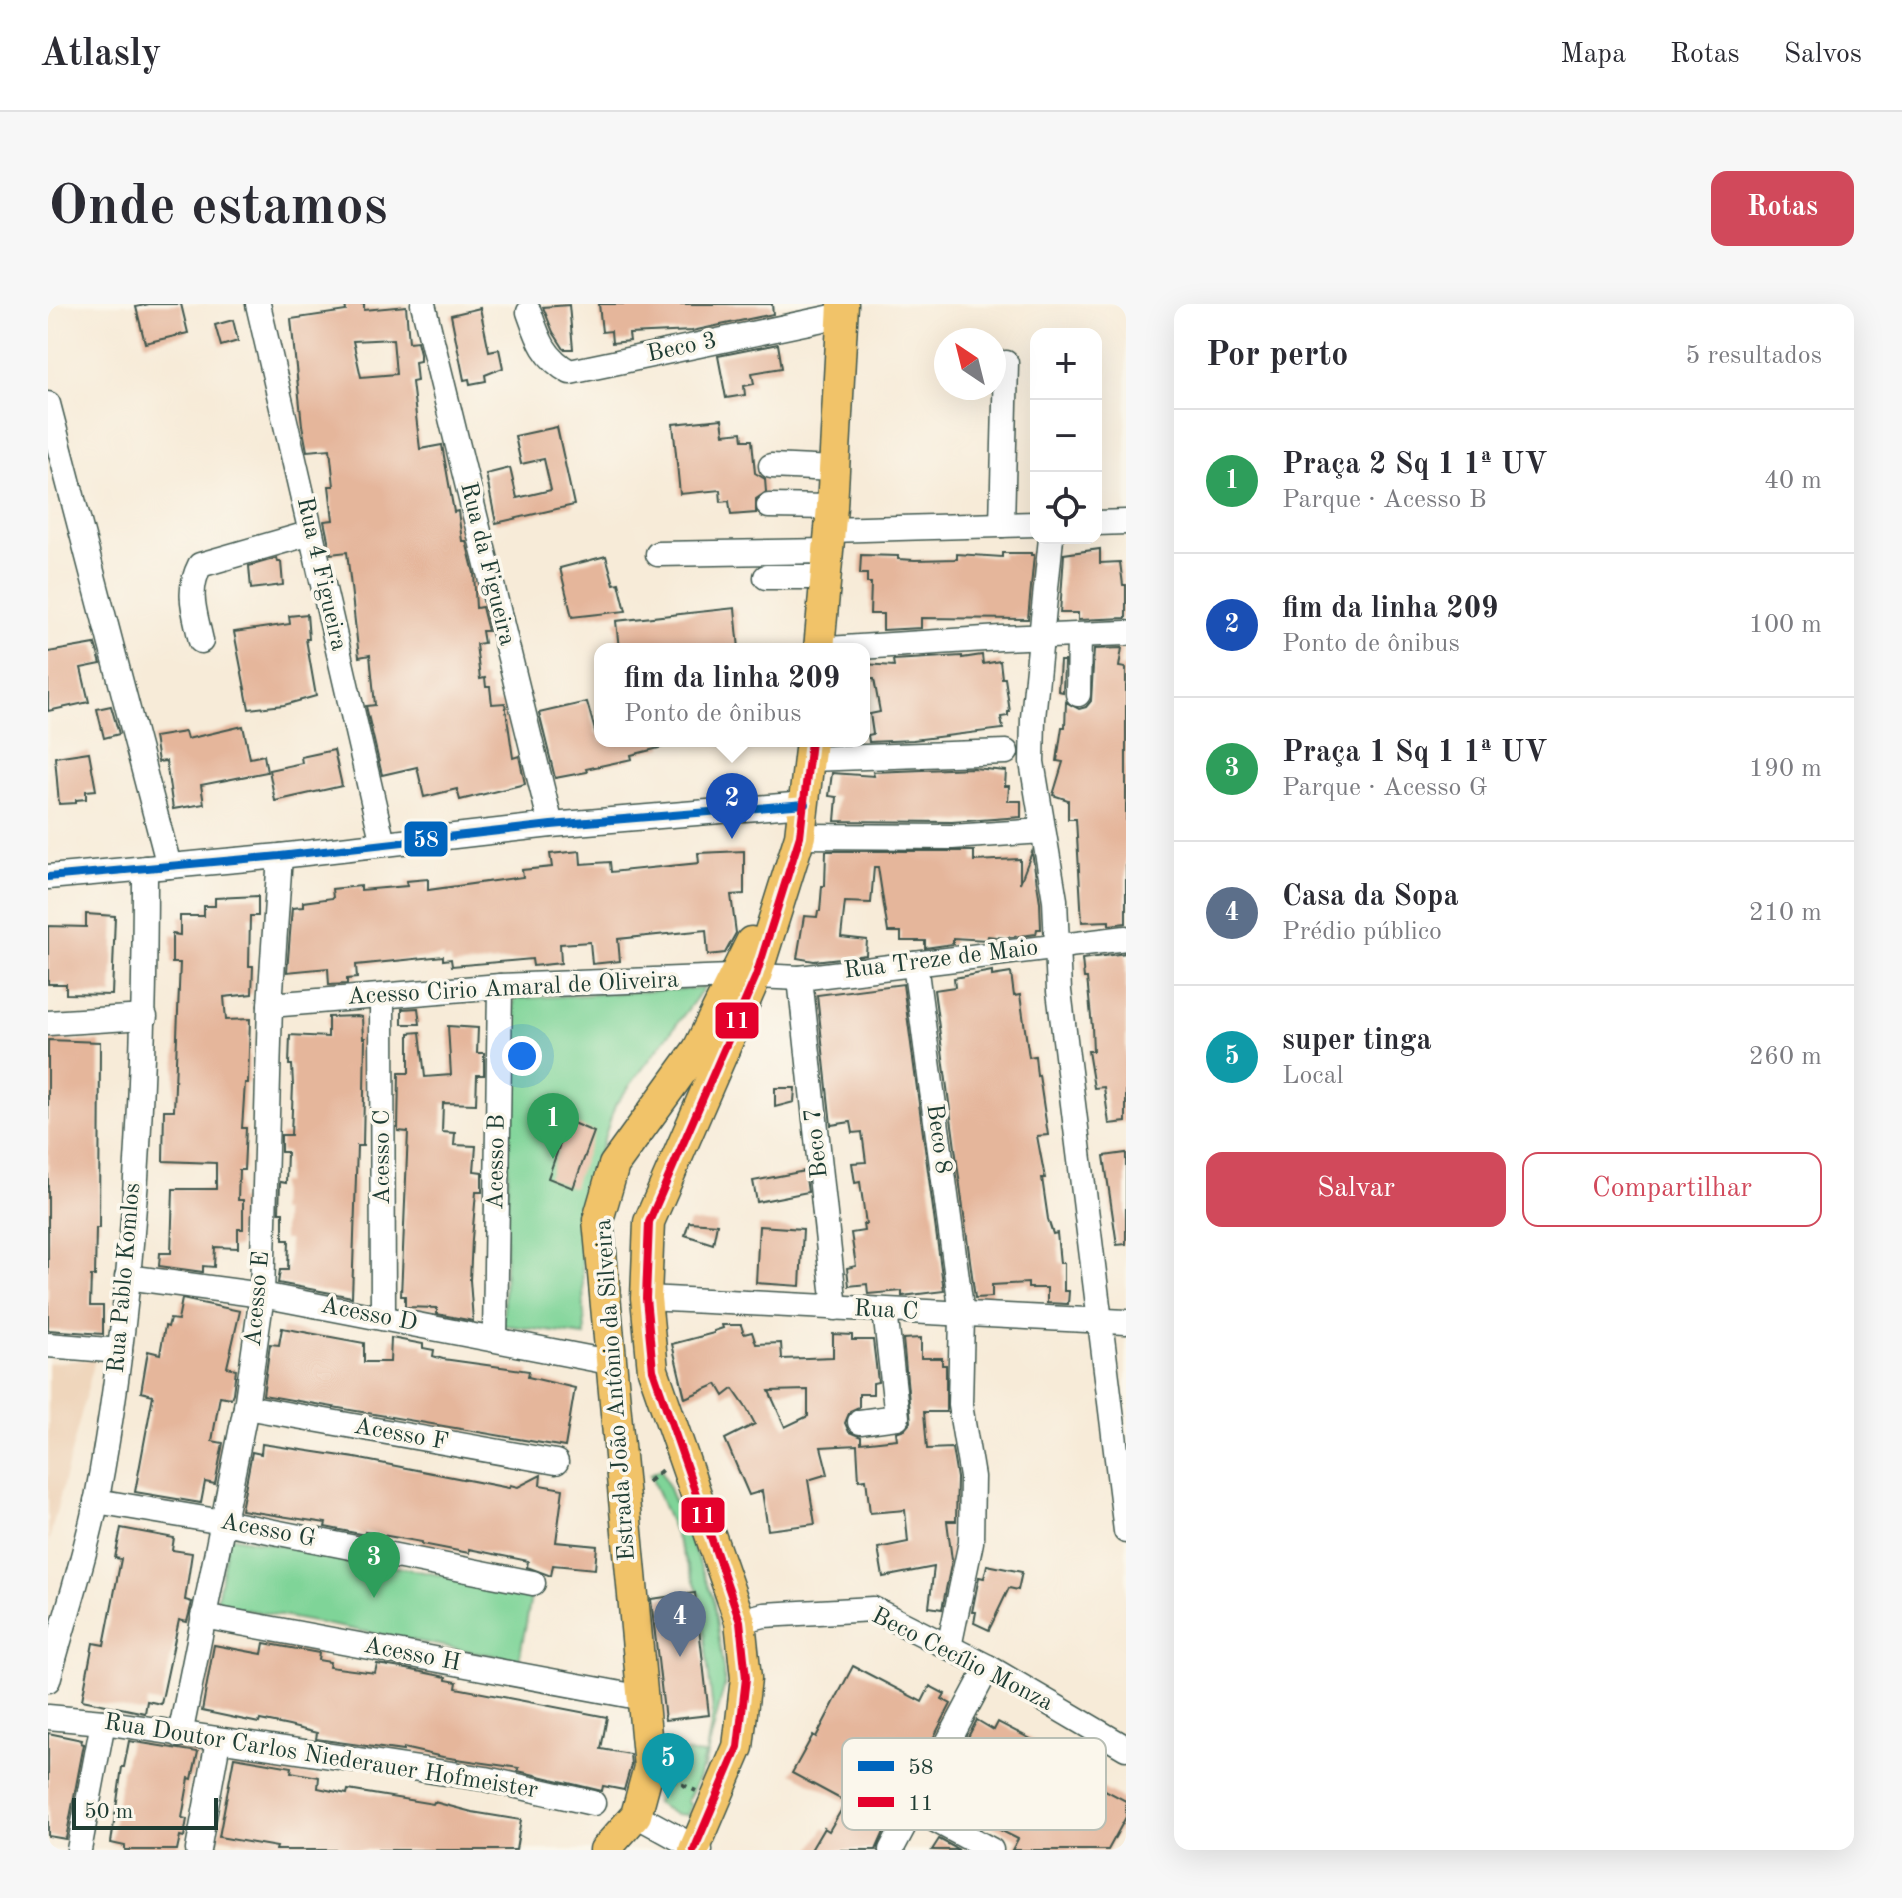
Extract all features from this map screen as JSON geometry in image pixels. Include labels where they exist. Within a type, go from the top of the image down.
[{"type":"main road","points":[[820,643],[834,469],[842,309]]},
{"type":"main road","name":"Estrada João Antônio da Silveira","points":[[696,1849],[738,1747],[746,1678],[740,1621],[653,1370],[646,1298],[649,1222],[744,976],[790,871],[800,836],[810,750]]},
{"type":"main road","name":"Estrada João Antônio da Silveira","points":[[605,1850],[636,1815],[649,1767],[632,1696],[598,1220],[614,1165],[698,1049],[744,976]]},
{"type":"street","name":"Rua 4 Figueira","points":[[258,304],[383,844]]},
{"type":"street","name":"Rua da Figueira","points":[[423,304],[551,825]]},
{"type":"street","name":"Beco 3","points":[[529,312],[543,350],[557,365],[570,372],[842,309]]},
{"type":"street","points":[[1002,525],[1005,400]]},
{"type":"street","name":"Rua Pablo Komlos","points":[[48,404],[157,867],[120,1351],[96,1501],[48,1680]]},
{"type":"street","points":[[771,466],[834,469]]},
{"type":"street","points":[[769,506],[829,541]]},
{"type":"street","points":[[1102,523],[1126,522]]},
{"type":"street","points":[[658,554],[1030,524]]},
{"type":"street","points":[[201,641],[191,593],[192,580],[200,565],[311,533]]},
{"type":"street","points":[[766,577],[829,541]]},
{"type":"street","points":[[1050,544],[1033,718],[1032,762],[1055,900],[1059,991],[1122,1467],[1126,1531]]},
{"type":"street","points":[[870,647],[1126,633]]},
{"type":"street","points":[[1078,694],[1079,636]]},
{"type":"street","points":[[810,750],[1006,752]]},
{"type":"street","points":[[48,877],[280,856],[551,825],[805,804]]},
{"type":"street","points":[[800,836],[952,837],[1043,831]]},
{"type":"street","name":"Acesso E","points":[[180,1735],[246,1407],[262,1295],[270,1005],[280,856]]},
{"type":"street","name":"Rua Treze de Maio","points":[[744,976],[800,978],[1126,938]]},
{"type":"street","name":"Beco 8","points":[[915,964],[962,1315],[960,1405],[972,1477],[971,1542],[949,1647]]},
{"type":"street","name":"Acesso Cirio Amaral de Oliveira","points":[[270,1005],[500,986],[744,976]]},
{"type":"street","name":"Beco 7","points":[[800,978],[835,1308]]},
{"type":"street","name":"Acesso B","points":[[495,1339],[500,986]]},
{"type":"street","name":"Acesso C","points":[[382,996],[383,1318]]},
{"type":"street","points":[[48,1023],[145,1017]]},
{"type":"street","name":"Acesso D","points":[[127,1277],[262,1295],[609,1362]]},
{"type":"street","name":"Rua C","points":[[646,1298],[1126,1322]]},
{"type":"street","points":[[860,1422],[897,1417],[885,1311]]},
{"type":"street","points":[[48,1345],[120,1351]]},
{"type":"street","name":"Acesso F","points":[[246,1407],[556,1462]]},
{"type":"street","name":"Acesso G","points":[[96,1501],[223,1522],[533,1583]]},
{"type":"street","name":"Beco Cecílio Monza","points":[[740,1621],[764,1615],[873,1609],[988,1667],[1126,1748]]},
{"type":"street","name":"Acesso H","points":[[203,1616],[632,1696]]},
{"type":"street","points":[[950,1738],[988,1667]]},
{"type":"street","name":"Rua Doutor Carlos Niederauer Hofmeister","points":[[48,1717],[103,1722],[486,1779],[593,1803]]},
{"type":"street","points":[[79,1850],[103,1722]]},
{"type":"street","points":[[198,1850],[218,1741]]},
{"type":"street","points":[[636,1815],[696,1849]]},
{"type":"street","points":[[891,1850],[901,1830]]},
{"type":"street","points":[[954,1830],[991,1850]]},
{"type":"path","points":[[647,1483],[667,1466]]},
{"type":"path","points":[[662,1775],[706,1795]]},
{"type":"shaded area","points":[[95,1359],[48,1544],[48,1363]]},
{"type":"green space","points":[[704,988],[615,1105],[580,1212],[585,1336],[503,1325],[514,999]]},
{"type":"green space","points":[[661,1469],[713,1597],[725,1683],[703,1771],[713,1713],[700,1595],[650,1474]]},
{"type":"green space","points":[[229,1536],[532,1592],[519,1660],[216,1604]]},
{"type":"green space","points":[[666,1751],[704,1754],[699,1777],[687,1801],[691,1805],[687,1815],[674,1814],[656,1803],[664,1777]]},
{"type":"building","points":[[181,304],[188,333],[145,343],[136,307]]},
{"type":"building","points":[[345,304],[364,304],[364,310],[406,306],[409,342],[417,341],[420,353],[420,361],[415,362],[417,381],[412,382],[420,449],[442,445],[454,512],[458,511],[462,541],[466,541],[474,573],[476,608],[482,607],[488,631],[482,631],[484,643],[476,644],[480,679],[485,678],[486,687],[490,687],[492,704],[505,703],[513,758],[519,756],[525,784],[460,800],[457,789],[424,797],[417,767],[382,775],[366,706],[375,705],[370,655],[359,657],[347,552],[331,554],[324,521],[333,520],[329,486],[334,486],[330,449],[307,451],[291,319],[346,311]],"holes":[[[393,339],[396,374],[361,377],[353,341]]]},
{"type":"building","points":[[599,304],[772,304],[773,314],[692,331],[629,334],[630,341],[612,343],[611,331],[602,332]]},
{"type":"building","points":[[569,305],[573,349],[564,349],[543,307]]},
{"type":"building","points":[[480,308],[489,351],[499,349],[503,368],[485,375],[486,381],[470,384],[469,379],[464,380],[451,315]]},
{"type":"building","points":[[233,320],[238,341],[221,346],[215,325]]},
{"type":"building","points":[[778,344],[782,368],[752,373],[754,384],[744,386],[745,395],[726,398],[718,356]]},
{"type":"building","points":[[722,419],[724,434],[742,432],[743,440],[752,440],[755,473],[765,479],[766,492],[756,499],[756,513],[731,515],[729,501],[721,502],[720,490],[680,494],[673,424]]},
{"type":"building","points":[[557,427],[574,505],[496,523],[486,474],[510,468],[517,498],[551,490],[544,459],[521,464],[515,436]]},
{"type":"building","points":[[1100,549],[1100,563],[1120,562],[1123,585],[1126,585],[1126,618],[1078,620],[1078,613],[1060,613],[1064,554]]},
{"type":"building","points":[[1002,553],[1034,555],[1028,619],[921,618],[921,628],[883,630],[883,614],[870,614],[871,583],[867,583],[867,574],[860,574],[861,555],[898,556],[898,559],[915,560],[957,559],[957,554],[1002,557]]},
{"type":"building","points":[[606,556],[614,584],[619,583],[626,611],[572,617],[560,568]]},
{"type":"building","points":[[277,558],[281,562],[283,585],[251,589],[249,566]]},
{"type":"building","points":[[735,608],[738,643],[618,643],[616,621]]},
{"type":"building","points":[[307,614],[309,639],[306,639],[316,696],[284,705],[249,709],[234,632],[290,624],[289,616]]},
{"type":"building","points":[[95,644],[101,664],[81,668],[89,702],[48,711],[48,652]]},
{"type":"building","points":[[1122,648],[1119,667],[1126,668],[1126,923],[1109,925],[1109,921],[1082,922],[1076,819],[1068,819],[1068,800],[1053,795],[1063,762],[1057,761],[1062,727],[1065,727],[1066,702],[1079,709],[1091,701],[1094,649]]},
{"type":"building","points":[[982,655],[983,664],[1000,661],[1010,712],[1008,716],[1001,717],[1003,729],[870,742],[870,735],[873,734],[870,714],[880,712],[874,679],[870,679],[870,664],[894,666],[893,660]]},
{"type":"building","points":[[1060,661],[1064,661],[1063,692],[1058,691]]},
{"type":"building","points":[[587,702],[594,727],[594,747],[663,747],[631,755],[632,759],[586,769],[587,772],[555,778],[539,713]]},
{"type":"building","points":[[111,706],[119,734],[104,738],[97,709]]},
{"type":"building","points":[[243,726],[250,758],[264,755],[267,772],[201,785],[204,804],[173,809],[166,761],[158,762],[154,737],[185,732],[187,739]]},
{"type":"building","points":[[334,750],[342,786],[275,801],[269,770],[302,763],[301,757]]},
{"type":"building","points":[[89,752],[96,790],[86,791],[86,799],[76,800],[76,803],[59,804],[55,757]]},
{"type":"building","points":[[973,768],[1006,771],[1008,801],[1021,801],[1021,817],[952,822],[835,821],[837,797],[829,796],[832,773],[874,776],[873,772]]},
{"type":"building","points":[[580,851],[581,864],[610,862],[611,872],[699,863],[698,853],[744,851],[744,894],[731,895],[736,933],[725,953],[708,955],[706,930],[618,939],[620,961],[592,964],[590,942],[560,944],[561,963],[533,966],[532,959],[452,966],[451,959],[443,960],[443,956],[356,965],[357,978],[347,979],[347,984],[329,985],[328,968],[287,972],[292,908],[303,907],[303,902],[333,898],[332,889],[407,886],[406,881],[428,879],[428,890],[523,877],[522,870],[552,867],[550,854]]},
{"type":"building","points":[[826,851],[974,851],[974,861],[1020,859],[1020,883],[1032,852],[1041,929],[1037,929],[1036,934],[1005,938],[988,936],[987,940],[953,938],[953,944],[925,948],[925,941],[901,941],[901,932],[888,932],[878,867],[874,867],[871,903],[845,902],[841,937],[867,940],[866,955],[814,961],[797,958],[804,916],[817,917],[820,911],[822,886],[825,886]]},
{"type":"building","points":[[258,896],[258,916],[250,916],[252,994],[224,997],[226,1020],[250,1019],[248,1083],[245,1083],[242,1128],[246,1128],[244,1170],[239,1170],[238,1200],[243,1200],[243,1229],[238,1229],[238,1248],[215,1247],[214,1267],[203,1266],[203,1272],[159,1266],[160,1253],[171,1253],[173,1189],[216,1189],[216,1163],[163,1161],[164,1110],[174,1110],[180,963],[172,963],[172,934],[180,935],[180,916],[204,916],[204,906],[215,906],[215,898]]},
{"type":"building","points":[[86,914],[115,916],[112,995],[66,994],[66,984],[48,984],[48,926],[86,927]]},
{"type":"building","points":[[1126,953],[1126,1122],[1109,1124],[1104,1087],[1094,1088],[1088,1051],[1093,1051],[1092,1027],[1082,959]]},
{"type":"building","points":[[992,971],[992,976],[1011,973],[1014,996],[1020,995],[1029,1057],[1035,1056],[1048,1135],[1037,1136],[1045,1178],[1042,1178],[1048,1219],[1053,1234],[1057,1233],[1060,1263],[1064,1263],[1064,1291],[1069,1291],[1068,1304],[1047,1303],[1047,1288],[1028,1288],[1028,1283],[992,1285],[992,1297],[975,1298],[934,990],[955,987],[954,978]]},
{"type":"building","points":[[903,984],[944,1291],[902,1296],[902,1291],[868,1294],[867,1284],[849,1286],[847,1268],[856,1266],[851,1233],[864,1231],[863,1224],[866,1224],[860,1182],[855,1183],[852,1163],[866,1162],[862,1132],[853,1133],[851,1122],[831,1125],[817,995]]},
{"type":"building","points":[[418,1008],[420,1024],[402,1024],[402,1009]]},
{"type":"building","points":[[328,1017],[362,1017],[365,1038],[363,1146],[357,1146],[352,1297],[278,1283],[280,1270],[288,1270],[289,1240],[283,1240],[283,1212],[279,1212],[280,1182],[286,1183],[287,1152],[281,1152],[281,1135],[291,1135],[293,1085],[292,1065],[289,1065],[290,1035],[328,1037]]},
{"type":"building","points":[[448,1026],[478,1028],[477,1053],[484,1053],[484,1075],[477,1075],[476,1104],[443,1103],[442,1132],[455,1133],[454,1145],[476,1146],[474,1171],[482,1172],[482,1192],[476,1192],[472,1239],[470,1280],[473,1321],[437,1314],[437,1308],[405,1307],[405,1296],[401,1296],[408,1132],[398,1131],[399,1073],[409,1073],[409,1033],[420,1032],[425,1077],[451,1075]]},
{"type":"building","points":[[48,1040],[100,1042],[99,1228],[96,1228],[95,1276],[91,1276],[90,1306],[103,1306],[103,1334],[48,1330]]},
{"type":"building","points":[[775,1088],[795,1088],[794,1102],[775,1107]]},
{"type":"building","points":[[568,1121],[594,1132],[573,1188],[548,1178]]},
{"type":"building","points":[[1126,1153],[1126,1244],[1117,1245],[1104,1156]]},
{"type":"building","points":[[805,1171],[808,1192],[757,1202],[753,1181]]},
{"type":"building","points":[[689,1222],[717,1224],[713,1244],[685,1235]]},
{"type":"building","points":[[759,1226],[803,1229],[800,1286],[756,1283]]},
{"type":"building","points":[[182,1299],[240,1311],[227,1367],[236,1369],[233,1393],[231,1398],[220,1396],[212,1441],[223,1443],[215,1484],[205,1482],[201,1503],[135,1492],[153,1395],[141,1392],[148,1351],[160,1354],[165,1326],[168,1327],[170,1319],[178,1320]]},
{"type":"building","points":[[722,1325],[741,1325],[744,1334],[752,1332],[756,1344],[781,1343],[782,1359],[833,1357],[833,1334],[852,1335],[852,1340],[873,1340],[878,1382],[873,1383],[873,1394],[859,1394],[859,1407],[850,1411],[845,1423],[849,1432],[861,1437],[861,1443],[897,1439],[896,1432],[905,1429],[911,1422],[903,1339],[921,1338],[921,1358],[942,1358],[942,1365],[946,1365],[946,1412],[924,1412],[927,1449],[952,1448],[957,1478],[956,1521],[947,1521],[952,1560],[942,1609],[929,1607],[934,1567],[883,1577],[878,1548],[908,1542],[905,1510],[870,1513],[866,1479],[859,1480],[857,1445],[821,1447],[828,1474],[808,1480],[815,1524],[768,1530],[762,1491],[749,1495],[725,1439],[755,1424],[733,1389],[724,1396],[717,1384],[685,1398],[672,1344],[723,1328]],"holes":[[[808,1390],[808,1416],[785,1427],[769,1391]]]},
{"type":"building","points":[[282,1328],[364,1343],[364,1362],[390,1362],[391,1338],[423,1344],[423,1348],[434,1350],[433,1356],[443,1359],[529,1371],[528,1377],[575,1388],[565,1447],[263,1395],[270,1344],[279,1345]]},
{"type":"building","points":[[262,1444],[355,1458],[509,1488],[510,1485],[518,1487],[541,1475],[540,1485],[563,1489],[556,1542],[597,1546],[595,1569],[553,1565],[551,1576],[527,1567],[528,1561],[469,1549],[469,1553],[365,1532],[365,1535],[325,1527],[326,1523],[241,1510],[252,1452],[261,1454]]},
{"type":"building","points":[[121,1528],[174,1538],[172,1550],[192,1553],[185,1600],[192,1602],[187,1622],[179,1620],[161,1704],[147,1701],[145,1713],[82,1700],[93,1643],[104,1645],[121,1559],[115,1558]]},
{"type":"building","points":[[987,1565],[1022,1572],[1018,1590],[1009,1588],[989,1630],[974,1623],[976,1612],[972,1612],[979,1577],[984,1578]]},
{"type":"building","points":[[695,1593],[709,1715],[665,1720],[651,1599]]},
{"type":"building","points":[[264,1643],[319,1653],[318,1660],[330,1662],[329,1667],[375,1673],[377,1664],[407,1669],[446,1677],[446,1680],[457,1682],[456,1688],[607,1717],[601,1749],[630,1754],[631,1765],[624,1790],[603,1786],[602,1791],[518,1771],[519,1768],[403,1748],[403,1751],[316,1739],[317,1733],[289,1726],[202,1711],[214,1645],[262,1654]]},
{"type":"building","points":[[853,1666],[922,1702],[930,1686],[945,1694],[942,1699],[951,1704],[933,1738],[842,1738],[842,1800],[792,1773],[813,1735],[816,1737]]},
{"type":"building","points":[[977,1720],[994,1730],[998,1722],[1029,1738],[967,1738]]},
{"type":"building","points":[[48,1733],[82,1740],[84,1744],[66,1839],[48,1836]]},
{"type":"building","points":[[129,1741],[198,1752],[192,1779],[189,1778],[182,1818],[187,1819],[184,1837],[180,1836],[177,1850],[125,1850],[125,1846],[111,1843]]},
{"type":"building","points":[[234,1757],[292,1767],[291,1772],[319,1777],[318,1788],[347,1794],[348,1790],[434,1802],[521,1820],[516,1850],[276,1850],[277,1847],[219,1837]]},
{"type":"building","points":[[1106,1790],[1126,1801],[1126,1817],[1108,1850],[1012,1850],[1018,1839],[1000,1830],[1106,1830]]},
{"type":"building","points":[[842,1809],[842,1830],[885,1830],[876,1850],[811,1850],[824,1828],[829,1831]]},
{"type":"building","points":[[939,1839],[959,1850],[932,1850]]},
{"type":"transit line","name":"11","points":[[694,1850],[738,1747],[746,1678],[740,1621],[653,1370],[646,1298],[649,1222],[756,976],[800,836],[810,747]]},
{"type":"transit line","name":"58","points":[[48,877],[280,856],[551,825],[805,804]]},
{"type":"place","name":"fim da linha 209","points":[[732,839]]},
{"type":"place","name":"Praça 2 Sq 1 1ª UV","points":[[553,1159]]},
{"type":"place","name":"Praça 1 Sq 1 1ª UV","points":[[374,1598]]},
{"type":"place","name":"Casa da Sopa","points":[[680,1657]]},
{"type":"place","name":"super tinga","points":[[668,1799]]}]
